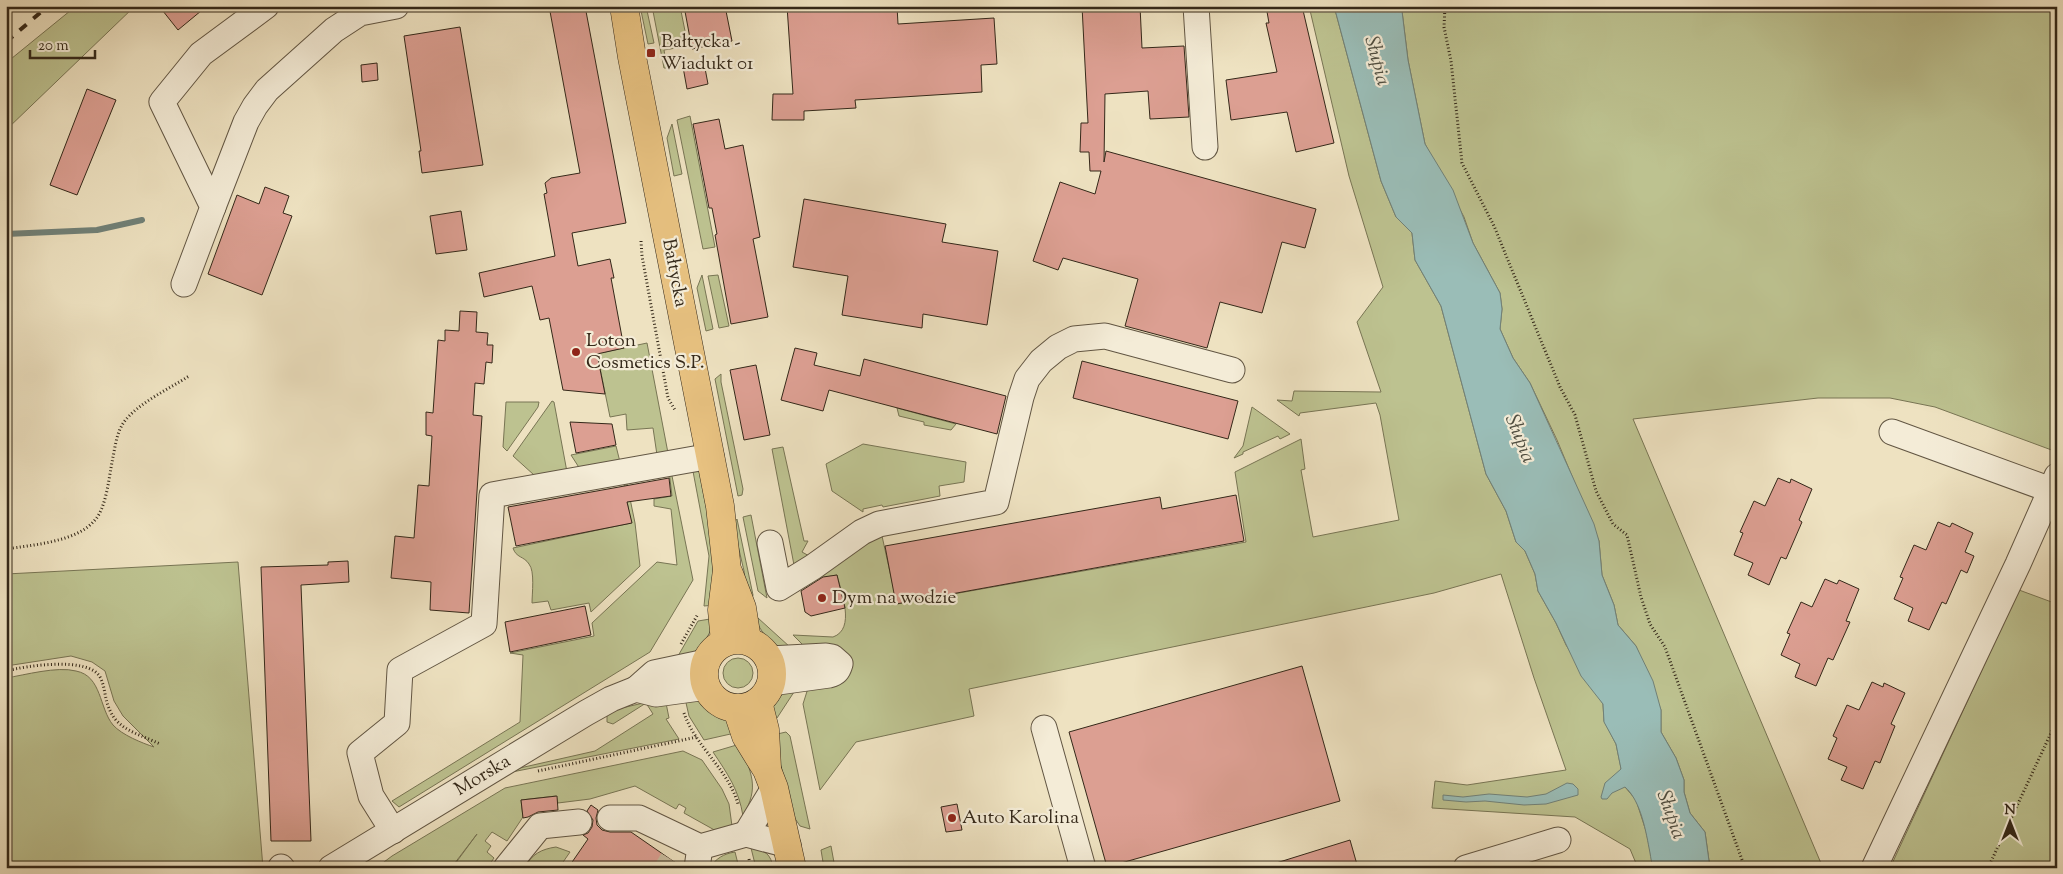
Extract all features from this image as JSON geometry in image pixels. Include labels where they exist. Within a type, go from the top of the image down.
[{"type":"main road","name":"Bałtycka","points":[[624,6],[633,66],[720,506],[727,570],[722,610],[736,641]]},
{"type":"main road","points":[[759,688],[724,705],[712,696],[707,674],[717,646],[736,641],[756,645],[759,688],[746,736],[770,779],[790,856]]},
{"type":"street","points":[[213,207],[162,102],[201,54],[266,6]]},
{"type":"street","points":[[184,284],[246,122],[267,90],[334,30],[360,13],[396,6]]},
{"type":"street","points":[[1196,6],[1205,147]]},
{"type":"street","points":[[770,543],[778,588],[813,567],[862,532],[879,524],[996,502],[1021,397],[1027,380],[1041,361],[1058,347],[1074,339],[1105,336],[1232,370]]},
{"type":"street","points":[[1874,868],[2014,573],[2054,483],[1892,432]]},
{"type":"street","points":[[393,831],[371,796],[360,753],[397,723],[400,670],[484,624],[492,495],[711,456]]},
{"type":"street","name":"Morska","points":[[331,868],[611,698],[636,689],[654,673],[707,674]]},
{"type":"street","points":[[1044,728],[1083,868]]},
{"type":"street","points":[[610,818],[639,818],[698,858],[742,823],[770,779]]},
{"type":"street","points":[[506,868],[540,826],[579,822]]},
{"type":"street","points":[[742,823],[790,856]]},
{"type":"street","points":[[1466,868],[1558,840]]},
{"type":"path","points":[[1444,6],[1444,27],[1462,163],[1494,226],[1560,387],[1575,415],[1596,492],[1613,524],[1627,535],[1641,597],[1650,624],[1665,647],[1746,868]]},
{"type":"path","points":[[641,239],[642,256],[668,398],[676,413]]},
{"type":"path","points":[[6,549],[39,545],[63,539],[80,532],[96,520],[103,502],[118,437],[124,423],[137,409],[189,376]]},
{"type":"path","points":[[676,651],[693,625],[700,607]]},
{"type":"path","points":[[6,671],[63,665],[80,665],[92,670],[100,676],[106,703],[117,722],[160,744]]},
{"type":"path","points":[[684,711],[697,737],[735,793],[742,823]]},
{"type":"path","points":[[1988,868],[2057,720]]},
{"type":"path","points":[[537,771],[697,737]]},
{"type":"green space","points":[[76,6],[135,6],[6,130],[6,63]]},
{"type":"green space","points":[[640,6],[646,6],[654,43],[648,44]]},
{"type":"green space","points":[[652,6],[680,6],[688,46],[664,50],[667,68],[664,68]]},
{"type":"green space","points":[[1309,6],[1334,6],[1381,181],[1396,217],[1412,233],[1415,260],[1441,306],[1486,474],[1506,511],[1516,542],[1525,551],[1535,574],[1538,591],[1566,645],[1603,704],[1604,721],[1616,744],[1625,787],[1636,800],[1646,831],[1654,868],[1638,868],[1630,849],[1575,817],[1432,808],[1435,781],[1467,785],[1566,770],[1501,574],[1434,593],[969,689],[974,716],[856,742],[820,790],[803,704],[809,685],[803,645],[793,635],[833,637],[840,633],[844,626],[845,609],[837,575],[804,581],[829,564],[882,536],[897,604],[1246,542],[1235,472],[1301,439],[1305,469],[1301,470],[1313,537],[1399,520],[1380,415],[1376,403],[1300,413],[1299,416],[1277,400],[1292,401],[1294,391],[1381,392],[1357,322],[1383,287],[1349,176]]},
{"type":"green space","points":[[1403,6],[2057,6],[2057,452],[1935,407],[1890,398],[1818,398],[1633,419],[1823,868],[1710,868],[1705,832],[1690,813],[1684,792],[1684,780],[1676,758],[1661,732],[1661,710],[1636,646],[1618,625],[1614,605],[1602,575],[1599,541],[1557,440],[1530,383],[1513,358],[1500,329],[1502,309],[1500,293],[1473,243],[1464,217],[1425,144],[1408,60]]},
{"type":"green space","points":[[690,116],[715,247],[703,249],[677,120]]},
{"type":"green space","points":[[672,124],[682,174],[674,176],[667,138]]},
{"type":"green space","points":[[702,275],[713,329],[706,331],[697,288]]},
{"type":"green space","points":[[718,275],[729,326],[719,328],[708,276]]},
{"type":"green space","points":[[588,309],[605,352],[647,343],[668,453],[657,455],[653,428],[627,430],[626,414],[610,417]]},
{"type":"green space","points":[[721,374],[721,382],[743,489],[742,495],[738,496],[715,379]]},
{"type":"green space","points":[[552,401],[554,402],[567,472],[534,475],[513,456]]},
{"type":"green space","points":[[506,402],[539,402],[538,407],[507,451],[503,447]]},
{"type":"green space","points":[[1252,407],[1290,434],[1280,439],[1278,436],[1234,458],[1243,446]]},
{"type":"green space","points":[[897,408],[956,424],[951,430],[924,425],[924,422],[899,416]]},
{"type":"green space","points":[[863,444],[966,462],[964,482],[939,486],[940,496],[883,507],[882,505],[863,509],[863,512],[832,491],[826,464]]},
{"type":"green space","points":[[616,446],[620,462],[580,469],[571,455]]},
{"type":"green space","points":[[783,447],[804,541],[808,541],[802,552],[811,557],[794,565],[772,449]]},
{"type":"green space","points":[[692,466],[699,468],[711,533],[715,605],[704,606],[709,556]]},
{"type":"green space","points":[[669,471],[671,471],[693,580],[650,652],[399,807],[392,801],[520,722],[523,655],[510,653],[594,636],[592,623],[657,562],[677,565],[671,509],[654,506],[654,499],[672,496]]},
{"type":"green space","points":[[623,479],[626,479],[635,523],[640,566],[591,612],[589,603],[551,610],[548,601],[532,603],[533,577],[531,567],[527,561],[516,554],[513,548],[631,523]]},
{"type":"green space","points":[[751,515],[767,598],[758,591],[743,517]]},
{"type":"green space","points":[[737,519],[753,595],[752,599],[748,601],[744,571],[733,524]]},
{"type":"green space","points":[[238,562],[263,868],[6,868],[6,678],[60,670],[76,671],[84,674],[91,679],[95,686],[108,718],[113,725],[138,741],[154,747],[123,716],[114,701],[105,671],[92,662],[71,656],[6,666],[6,574]]},
{"type":"green space","points":[[2019,590],[2057,604],[2057,868],[1890,868]]},
{"type":"green space","points":[[754,616],[790,647],[782,648],[769,639]]},
{"type":"green space","points":[[716,618],[699,649],[691,655],[678,656],[698,621]]},
{"type":"green space","points":[[738,658],[749,662],[753,673],[749,684],[738,688],[727,684],[723,673],[727,662]]},
{"type":"green space","points":[[786,690],[794,692],[773,721],[772,706]]},
{"type":"green space","points":[[684,694],[702,700],[714,708],[735,733],[704,740],[689,716]]},
{"type":"green space","points":[[665,698],[669,718],[666,719],[679,739],[512,772],[511,770],[595,751],[653,714],[646,703],[613,724],[607,722],[607,714],[613,710]]},
{"type":"green space","points":[[786,732],[790,736],[810,829],[800,826],[794,817],[773,735]]},
{"type":"green space","points":[[740,744],[752,780],[751,796],[743,816],[739,798],[728,775],[713,752]]},
{"type":"green space","points":[[683,751],[702,760],[722,789],[729,804],[732,826],[718,832],[684,813],[686,808],[679,804],[676,809],[635,786],[590,799],[558,803],[556,796],[521,800],[523,817],[507,841],[492,832],[485,841],[491,846],[487,852],[494,858],[487,868],[452,868],[477,834],[451,868],[380,868],[380,865],[392,856],[505,788]]},
{"type":"green space","points":[[831,846],[835,868],[824,868],[821,850]]},
{"type":"green space","points":[[556,847],[570,852],[559,868],[525,868],[530,859],[538,853]]},
{"type":"green space","points":[[751,848],[760,850],[769,856],[773,868],[756,868]]},
{"type":"green space","points":[[735,852],[739,868],[709,868],[720,857]]},
{"type":"water","name":"Słupia","points":[[1334,6],[1404,6],[1402,11],[1408,60],[1425,144],[1453,190],[1473,243],[1500,293],[1502,309],[1500,329],[1513,358],[1530,383],[1594,524],[1599,541],[1602,575],[1614,605],[1618,625],[1636,646],[1653,681],[1661,710],[1661,732],[1676,758],[1684,780],[1684,792],[1690,813],[1705,832],[1710,868],[1654,868],[1642,817],[1631,793],[1625,787],[1612,793],[1607,799],[1602,799],[1601,797],[1605,783],[1621,769],[1616,744],[1604,722],[1603,704],[1581,676],[1556,623],[1538,591],[1535,574],[1525,551],[1516,542],[1506,511],[1486,474],[1441,306],[1415,260],[1412,233],[1396,217],[1381,181]]},
{"type":"water","points":[[1567,783],[1573,784],[1578,789],[1578,795],[1546,804],[1524,805],[1485,801],[1443,800],[1443,795],[1463,797],[1489,794],[1527,797],[1546,794]]},
{"type":"building","points":[[159,6],[207,6],[178,30]]},
{"type":"building","points":[[549,6],[585,6],[626,223],[572,233],[578,266],[610,259],[614,278],[611,278],[624,348],[597,354],[605,394],[563,390],[549,318],[540,320],[532,286],[484,297],[479,273],[555,256],[544,194],[547,193],[545,183],[551,178],[580,173]]},
{"type":"building","points":[[684,6],[725,6],[732,41],[692,49]]},
{"type":"building","points":[[787,6],[897,6],[898,24],[994,18],[997,64],[981,65],[982,92],[855,100],[856,108],[804,111],[804,120],[772,120],[773,94],[793,94]]},
{"type":"building","points":[[1082,6],[1140,6],[1142,48],[1184,46],[1189,117],[1150,119],[1148,91],[1105,94],[1104,162],[1106,151],[1316,209],[1305,248],[1282,242],[1262,313],[1220,302],[1207,348],[1125,326],[1138,279],[1063,258],[1058,270],[1033,261],[1060,182],[1095,194],[1101,171],[1090,171],[1089,152],[1080,152],[1081,123],[1088,123]]},
{"type":"building","points":[[1266,6],[1302,6],[1334,143],[1296,152],[1287,112],[1231,120],[1226,80],[1277,72],[1266,23],[1269,23]]},
{"type":"building","points":[[460,27],[483,165],[422,173],[419,151],[421,151],[404,36]]},
{"type":"building","points":[[377,63],[378,80],[362,82],[361,65]]},
{"type":"building","points":[[704,63],[708,84],[687,89],[683,67]]},
{"type":"building","points":[[87,89],[116,100],[77,195],[50,185]]},
{"type":"building","points":[[719,119],[725,149],[743,145],[760,237],[753,239],[768,317],[731,324],[715,235],[717,234],[712,208],[709,208],[693,124]]},
{"type":"building","points":[[265,187],[289,196],[283,213],[292,216],[262,295],[208,274],[237,195],[259,204]]},
{"type":"building","points":[[804,199],[946,224],[942,242],[998,251],[987,325],[923,314],[922,328],[842,315],[848,276],[793,267]]},
{"type":"building","points":[[461,211],[467,250],[436,254],[430,216]]},
{"type":"building","points":[[460,311],[477,312],[476,332],[488,333],[487,345],[493,345],[492,363],[486,362],[484,384],[475,383],[473,415],[482,416],[469,613],[430,610],[431,582],[391,578],[395,536],[414,538],[418,485],[429,486],[432,436],[426,435],[426,412],[433,413],[438,340],[445,341],[445,330],[459,331]]},
{"type":"building","points":[[795,348],[817,353],[814,365],[860,376],[864,359],[1006,396],[997,434],[829,390],[823,411],[781,400]]},
{"type":"building","points":[[1082,361],[1238,401],[1228,439],[1073,398]]},
{"type":"building","points":[[756,365],[770,435],[744,440],[730,370]]},
{"type":"building","points":[[570,422],[612,424],[616,445],[576,453]]},
{"type":"building","points":[[669,478],[671,496],[627,502],[632,523],[516,546],[508,507]]},
{"type":"building","points":[[1778,478],[1790,483],[1791,479],[1812,489],[1799,520],[1802,522],[1786,559],[1781,557],[1769,585],[1748,575],[1753,563],[1734,555],[1743,533],[1740,532],[1754,501],[1765,506]]},
{"type":"building","points":[[1236,495],[1244,541],[896,604],[885,546],[1160,497],[1162,509]]},
{"type":"building","points":[[1938,522],[1950,527],[1952,523],[1973,533],[1965,552],[1974,556],[1967,573],[1961,570],[1946,604],[1942,602],[1929,630],[1908,621],[1913,608],[1894,599],[1903,578],[1900,577],[1914,545],[1926,550]]},
{"type":"building","points":[[348,561],[349,582],[301,585],[311,841],[271,841],[261,567],[328,565],[328,562]]},
{"type":"building","name":"Dym na wodzie","points":[[837,575],[845,608],[811,616],[805,612],[801,591],[823,577]]},
{"type":"building","points":[[1825,579],[1837,584],[1839,580],[1859,589],[1846,621],[1850,622],[1833,660],[1828,658],[1816,686],[1795,677],[1800,664],[1781,655],[1790,634],[1787,633],[1801,602],[1812,607]]},
{"type":"building","points":[[585,606],[591,635],[510,652],[505,622]]},
{"type":"building","points":[[1302,666],[1340,801],[1107,867],[1069,732]]},
{"type":"building","points":[[1872,682],[1883,687],[1884,683],[1905,693],[1891,724],[1895,726],[1880,763],[1875,761],[1863,789],[1841,780],[1847,767],[1828,759],[1837,738],[1833,736],[1847,705],[1859,710]]},
{"type":"building","points":[[557,796],[558,810],[538,812],[523,818],[521,800]]},
{"type":"building","name":"Auto Karolina","points":[[957,804],[962,830],[946,832],[941,807]]},
{"type":"building","points":[[591,805],[598,810],[597,825],[602,830],[631,832],[683,868],[568,868],[588,839],[583,835],[588,833],[592,827],[593,820],[587,811]]},
{"type":"building","points":[[1350,840],[1358,868],[1274,868],[1273,864]]},
{"type":"waterway","points":[[6,234],[97,230],[142,220]]},
{"type":"tunnel","points":[[667,868],[672,860]]},
{"type":"railway","points":[[6,42],[48,6]]},
{"type":"place","name":"Bałtycka - Wiadukt 01","points":[[651,53]]},
{"type":"place","name":"Loton Cosmetics S.P.","points":[[576,352]]},
{"type":"place","name":"Dym na wodzie","points":[[822,598]]},
{"type":"place","name":"Auto Karolina","points":[[952,818]]}]
